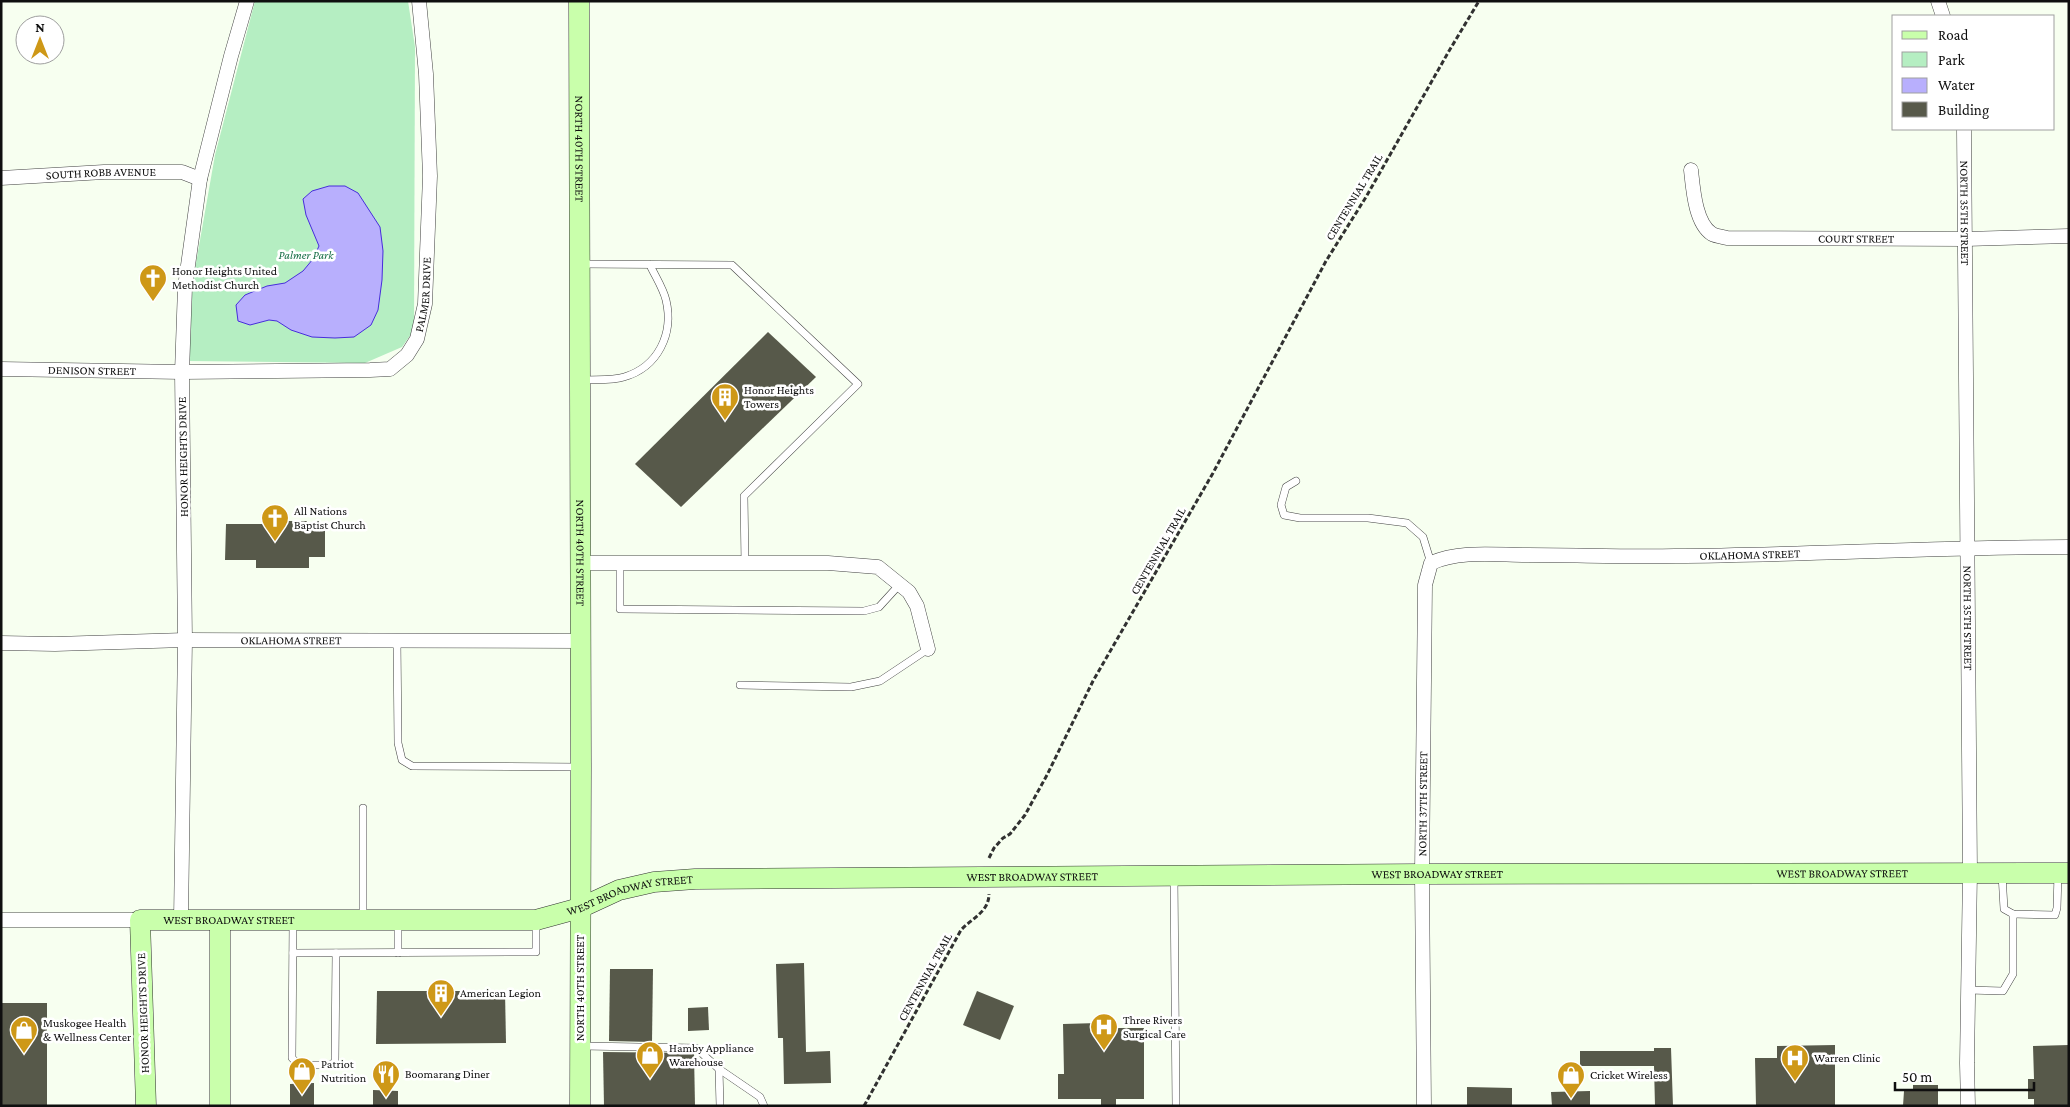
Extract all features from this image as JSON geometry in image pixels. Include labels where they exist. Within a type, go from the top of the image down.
[{"type":"street","name":"HONOR HEIGHTS DRIVE","points":[[181,920],[185,640],[182,372],[185,286],[200,179],[226,72],[247,1]]},
{"type":"street","name":"PALMER DRIVE","points":[[182,372],[390,369],[407,355],[417,339],[424,304],[430,176],[426,74],[419,1]]},
{"type":"street","name":"NORTH 40TH STREET","points":[[579,1],[580,1106]]},
{"type":"street","points":[[1938,1],[1943,15]]},
{"type":"street","name":"NORTH 35TH STREET","points":[[1964,130],[1970,872],[1968,1106]]},
{"type":"street","name":"COURT STREET","points":[[1691,170],[1694,201],[1702,221],[1711,233],[1727,238],[1966,239],[2069,236]]},
{"type":"street","name":"SOUTH ROBB AVENUE","points":[[1,178],[113,172],[182,172],[200,179]]},
{"type":"street","name":"DENISON STREET","points":[[1,369],[182,372]]},
{"type":"street","name":"OKLAHOMA STREET","points":[[1431,563],[1447,556],[1676,556],[1967,547],[2069,547]]},
{"type":"street","points":[[580,563],[828,563],[872,566],[883,570],[909,592],[917,606],[928,650]]},
{"type":"street","name":"NORTH 37TH STREET","points":[[1424,1106],[1422,874],[1425,585],[1431,563]]},
{"type":"street","name":"OKLAHOMA STREET","points":[[1,643],[55,644],[185,640],[580,641]]},
{"type":"street","name":"WEST BROADWAY STREET","points":[[1,920],[536,920],[580,908],[619,890],[662,881],[695,879],[1422,874],[2064,873]]},
{"type":"street","name":"HONOR HEIGHTS DRIVE","points":[[140,920],[146,1106]]},
{"type":"street","points":[[220,921],[220,1106]]},
{"type":"lane","points":[[578,264],[732,265],[858,384],[744,496],[745,563]]},
{"type":"lane","points":[[579,380],[623,378],[647,367],[663,345],[668,328],[666,300],[650,265]]},
{"type":"lane","points":[[1296,481],[1286,488],[1281,505],[1284,515],[1300,518],[1368,518],[1407,523],[1423,537],[1431,563]]},
{"type":"lane","points":[[620,563],[620,609],[864,611],[879,606],[900,584]]},
{"type":"lane","points":[[397,640],[398,742],[402,760],[412,766],[581,767]]},
{"type":"lane","points":[[740,685],[851,687],[880,681],[928,650]]},
{"type":"lane","points":[[363,808],[363,920]]},
{"type":"lane","points":[[2002,873],[2004,909],[2013,914],[2055,915],[2064,873]]},
{"type":"lane","points":[[1174,876],[1176,1106]]},
{"type":"lane","points":[[1968,990],[2003,991],[2013,974],[2013,914]]},
{"type":"lane","points":[[398,920],[398,953]]},
{"type":"lane","points":[[293,953],[536,952],[536,920]]},
{"type":"lane","points":[[292,921],[292,1058],[299,1065],[330,1065],[335,1062],[336,953]]},
{"type":"lane","points":[[580,1046],[696,1048],[719,1069],[760,1098],[764,1106]]},
{"type":"lane","points":[[719,1069],[720,1106]]},
{"type":"path","name":"CENTENNIAL TRAIL","points":[[864,1106],[961,930],[972,919],[983,913],[989,901],[989,858],[994,848],[1003,838],[1010,834],[1048,775],[1093,681],[1212,473],[1326,261],[1366,197],[1479,1]]},
{"type":"green space","name":"Palmer Park","points":[[255,1],[408,1],[415,47],[414,330],[402,347],[365,363],[188,361],[193,280],[215,155]]},
{"type":"water","points":[[329,186],[345,186],[358,193],[380,227],[383,251],[382,280],[378,310],[371,325],[354,337],[335,338],[312,337],[291,330],[277,321],[269,320],[250,325],[238,321],[236,305],[245,295],[267,286],[285,283],[303,271],[313,259],[319,246],[306,215],[303,199],[312,191]]},
{"type":"building","name":"Honor Heights Towers","points":[[768,332],[816,377],[681,507],[635,464]]},
{"type":"building","name":"All Nations Baptist Church","points":[[264,514],[281,514],[281,521],[307,521],[307,526],[325,526],[325,557],[309,557],[309,568],[256,568],[256,560],[225,560],[226,524],[264,524]]},
{"type":"building","points":[[804,963],[806,1052],[830,1051],[831,1083],[784,1084],[783,1038],[778,1038],[776,964]]},
{"type":"building","points":[[610,969],[653,969],[652,1042],[609,1041]]},
{"type":"building","name":"American Legion","points":[[377,991],[505,991],[506,1043],[376,1044]]},
{"type":"building","points":[[977,991],[1014,1006],[1000,1040],[963,1025]]},
{"type":"building","name":"Muskogee Health & Wellness Center","points":[[1,1003],[47,1003],[47,1106],[1,1106]]},
{"type":"building","points":[[708,1007],[709,1030],[688,1031],[688,1008]]},
{"type":"building","name":"Three Rivers Surgical Care","points":[[1098,1023],[1098,1028],[1144,1028],[1144,1099],[1116,1099],[1116,1106],[1101,1106],[1101,1099],[1058,1099],[1058,1074],[1064,1074],[1063,1024]]},
{"type":"building","name":"Warren Clinic","points":[[1835,1045],[1835,1106],[1756,1106],[1755,1058],[1777,1058],[1777,1046]]},
{"type":"building","points":[[2069,1045],[2069,1106],[2034,1106],[2034,1099],[2028,1099],[2028,1079],[2034,1079],[2033,1046]]},
{"type":"building","points":[[1654,1048],[1671,1048],[1673,1106],[1655,1106],[1654,1066],[1580,1066],[1580,1051],[1654,1051]]},
{"type":"building","name":"Hamby Appliance Warehouse","points":[[603,1052],[694,1053],[695,1106],[604,1106]]},
{"type":"building","name":"Patriot Nutrition","points":[[314,1083],[314,1106],[290,1106],[290,1084]]},
{"type":"building","points":[[1913,1085],[1938,1085],[1938,1106],[1903,1106],[1904,1091],[1913,1091]]},
{"type":"building","points":[[1467,1087],[1512,1088],[1512,1106],[1467,1106]]},
{"type":"building","name":"Boomarang Diner","points":[[373,1090],[398,1091],[398,1106],[373,1106]]},
{"type":"building","name":"Cricket Wireless","points":[[1590,1091],[1590,1106],[1552,1106],[1551,1092]]},
{"type":"place","name":"Honor Heights United Methodist Church","points":[[153,302]]},
{"type":"place","name":"Honor Heights Towers","points":[[725,421]]},
{"type":"place","name":"All Nations Baptist Church","points":[[275,542]]},
{"type":"place","name":"American Legion","points":[[441,1017]]},
{"type":"place","name":"Three Rivers Surgical Care","points":[[1104,1051]]},
{"type":"place","name":"Muskogee Health & Wellness Center","points":[[24,1054]]},
{"type":"place","name":"Hamby Appliance Warehouse","points":[[650,1079]]},
{"type":"place","name":"Warren Clinic","points":[[1795,1082]]},
{"type":"place","name":"Patriot Nutrition","points":[[302,1095]]},
{"type":"place","name":"Boomarang Diner","points":[[386,1098]]},
{"type":"place","name":"Cricket Wireless","points":[[1571,1099]]}]
